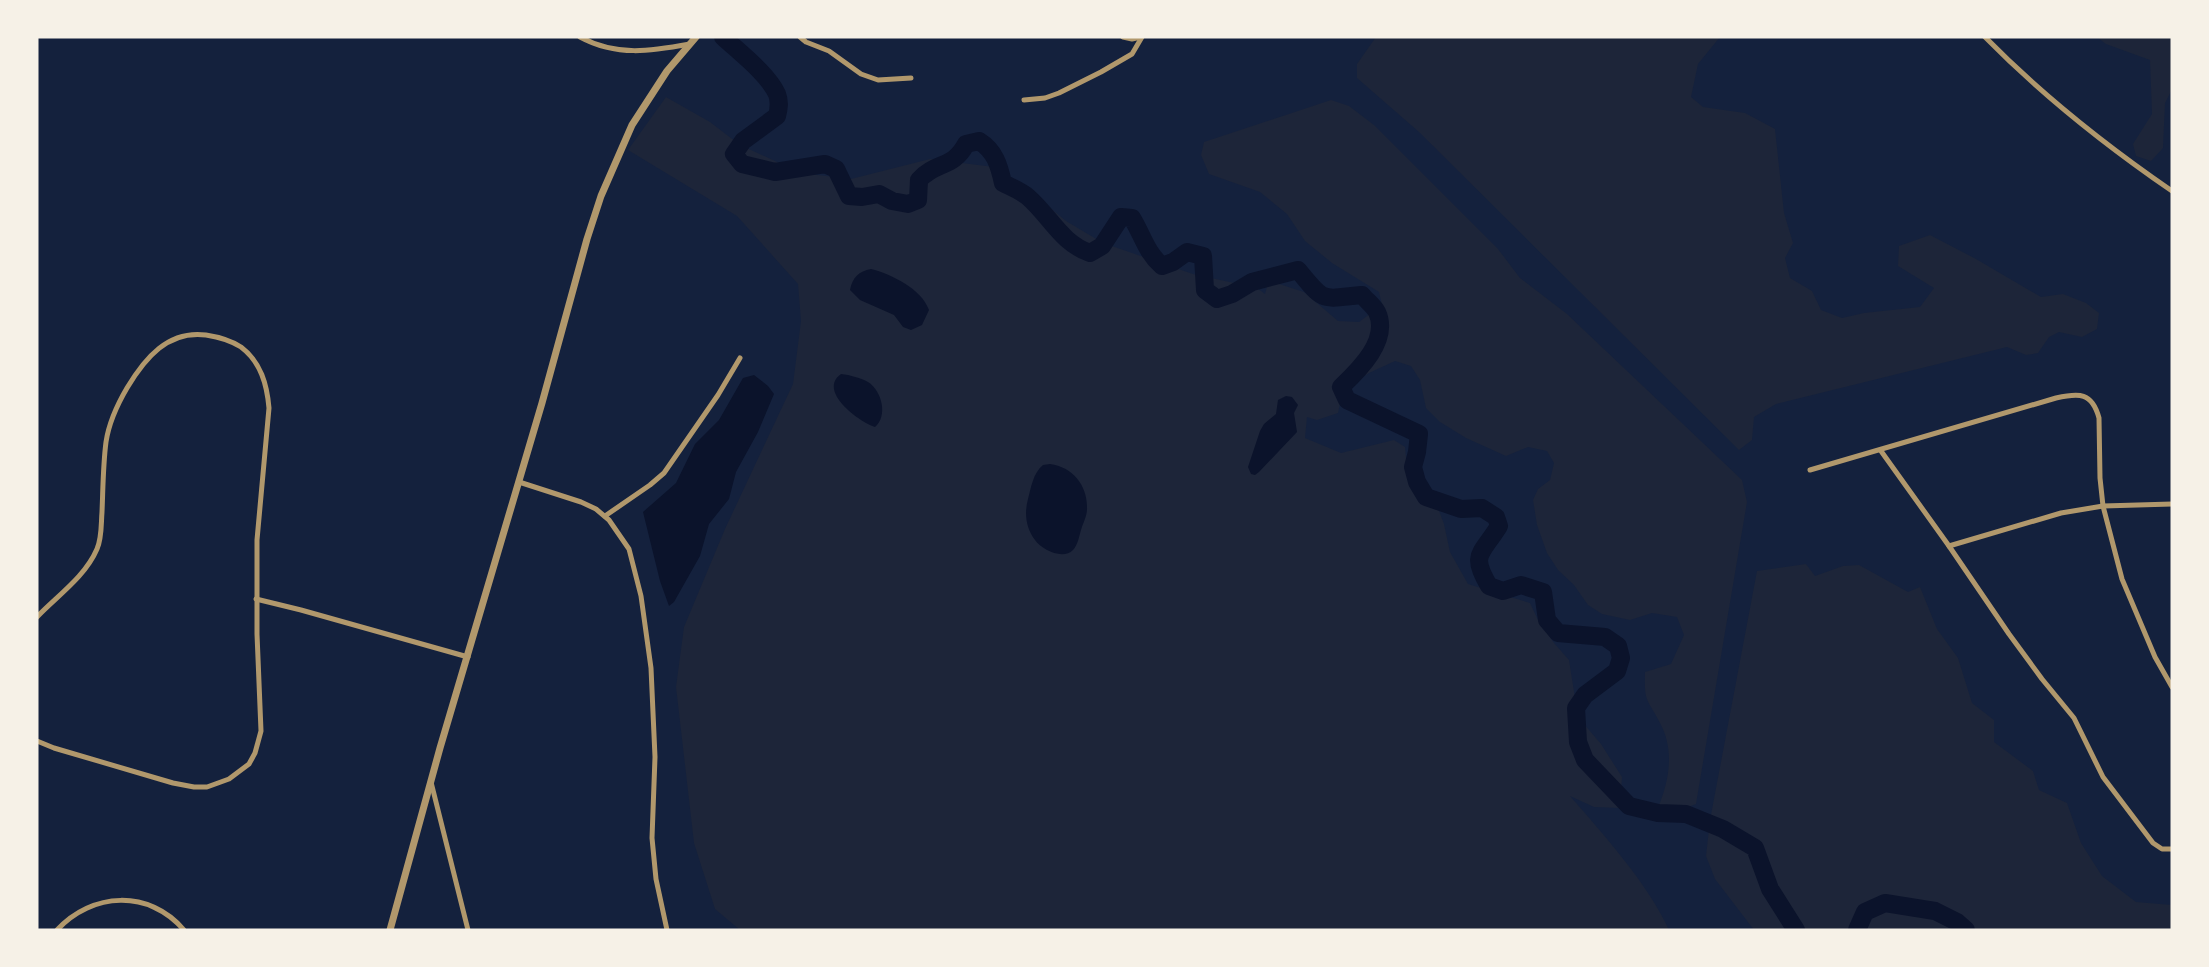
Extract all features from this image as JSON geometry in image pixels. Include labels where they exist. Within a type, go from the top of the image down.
[{"type":"street","points":[[580,37],[605,47],[624,50],[646,51],[690,44]]},
{"type":"street","points":[[390,930],[587,239],[613,167],[632,126],[667,71],[696,37]]},
{"type":"street","points":[[800,37],[829,51],[861,74],[878,80],[911,78]]},
{"type":"street","points":[[1123,37],[1142,37]]},
{"type":"street","points":[[1024,100],[1045,98],[1059,93],[1101,72],[1132,54],[1142,37]]},
{"type":"street","points":[[1985,37],[2065,112],[2172,191]]},
{"type":"street","points":[[37,617],[69,586],[97,550],[110,422],[137,371],[150,355],[177,337],[219,337],[245,350],[262,373],[268,391],[268,429],[257,540],[256,599],[261,731],[255,753],[249,764],[229,779],[207,787],[183,785],[37,741]]},
{"type":"street","points":[[605,516],[664,473],[740,358]]},
{"type":"street","points":[[1810,470],[2056,398],[2073,394],[2088,398],[2096,408],[2099,418],[2103,506],[2122,579],[2155,657],[2172,687]]},
{"type":"street","points":[[1881,451],[2009,634],[2074,718],[2103,777],[2153,843],[2162,849],[2172,849]]},
{"type":"street","points":[[519,482],[581,502],[605,516],[629,549],[635,569],[651,668],[654,861],[667,930]]},
{"type":"street","points":[[1949,546],[2061,513],[2103,506],[2172,504]]},
{"type":"street","points":[[256,599],[468,657]]},
{"type":"street","points":[[431,782],[468,930]]},
{"type":"street","points":[[57,930],[81,909],[101,902],[132,901],[159,909],[184,930]]},
{"type":"shaded area","points":[[1376,37],[1720,37],[1698,64],[1691,97],[1703,107],[1745,113],[1775,129],[1784,213],[1793,243],[1785,258],[1790,278],[1812,291],[1821,310],[1842,318],[1920,307],[1934,288],[1898,266],[1899,246],[1930,235],[2041,297],[2063,294],[2086,303],[2099,313],[2097,329],[2082,337],[2059,332],[2049,337],[2038,353],[2026,355],[2007,347],[1776,404],[1754,417],[1752,440],[1739,450],[1419,132],[1357,78],[1357,64]]},
{"type":"shaded area","points":[[2097,37],[2172,37],[2172,89],[2165,103],[2163,148],[2151,161],[2136,156],[2133,144],[2152,114],[2150,60],[2106,44]]},
{"type":"shaded area","points":[[666,97],[710,122],[740,145],[801,173],[851,179],[930,159],[994,167],[1021,184],[1066,221],[1103,243],[1193,274],[1257,288],[1265,294],[1268,283],[1279,284],[1304,292],[1338,321],[1359,322],[1382,305],[1379,292],[1332,263],[1305,241],[1287,214],[1260,192],[1209,174],[1201,155],[1204,142],[1331,100],[1349,106],[1374,125],[1498,249],[1520,278],[1567,314],[1742,480],[1747,502],[1696,804],[1677,811],[1658,808],[1669,766],[1668,744],[1646,695],[1645,672],[1671,664],[1684,635],[1677,617],[1652,613],[1630,620],[1602,614],[1588,605],[1574,585],[1558,570],[1547,553],[1537,525],[1533,500],[1538,489],[1550,480],[1554,463],[1547,451],[1528,447],[1506,456],[1466,438],[1440,422],[1426,408],[1420,380],[1411,366],[1395,361],[1369,373],[1343,390],[1338,413],[1317,420],[1307,417],[1305,438],[1341,453],[1394,440],[1405,447],[1408,479],[1438,508],[1450,552],[1468,584],[1530,603],[1554,643],[1569,660],[1578,717],[1601,744],[1622,777],[1620,808],[1594,807],[1570,796],[1638,878],[1669,930],[740,930],[715,909],[694,843],[676,687],[684,627],[725,529],[793,384],[801,321],[798,284],[737,216],[628,150]]},
{"type":"shaded area","points":[[871,269],[896,279],[920,295],[929,310],[922,325],[911,330],[903,327],[894,315],[860,300],[850,290],[857,276]]},
{"type":"shaded area","points":[[841,374],[865,381],[877,391],[882,410],[875,427],[851,413],[837,397],[835,381]]},
{"type":"shaded area","points":[[754,375],[774,394],[758,432],[736,472],[729,499],[709,524],[700,556],[674,602],[669,606],[643,512],[676,483],[695,444],[719,420],[743,378]]},
{"type":"shaded area","points":[[1286,396],[1292,397],[1298,405],[1294,413],[1297,432],[1259,472],[1251,474],[1248,467],[1260,431],[1276,414],[1278,400]]},
{"type":"shaded area","points":[[1050,464],[1066,469],[1078,479],[1087,501],[1077,543],[1073,550],[1064,554],[1047,550],[1038,544],[1030,531],[1026,515],[1035,476],[1043,465]]},
{"type":"shaded area","points":[[1806,564],[1815,576],[1843,566],[1859,565],[1908,592],[1920,587],[1937,629],[1958,658],[1972,703],[1994,720],[1994,742],[2033,771],[2039,790],[2067,803],[2081,843],[2102,876],[2136,902],[2172,905],[2172,930],[1754,930],[1715,879],[1706,856],[1710,820],[1757,571]]},
{"type":"waterway","points":[[723,37],[767,79],[779,100],[777,116],[743,141],[734,154],[742,164],[775,172],[825,164],[836,169],[849,196],[879,194],[892,201],[908,204],[918,200],[919,180],[925,174],[956,158],[966,144],[979,141],[996,159],[1003,183],[1028,197],[1063,236],[1080,249],[1090,253],[1102,246],[1121,217],[1132,218],[1148,249],[1162,266],[1187,252],[1203,256],[1205,290],[1217,299],[1252,282],[1298,270],[1313,288],[1324,296],[1330,298],[1362,295],[1377,312],[1379,333],[1371,354],[1341,387],[1347,400],[1419,434],[1413,467],[1417,482],[1426,497],[1461,509],[1482,508],[1496,517],[1499,526],[1483,549],[1479,561],[1489,586],[1503,591],[1521,585],[1543,592],[1547,620],[1558,633],[1605,637],[1618,646],[1621,658],[1617,671],[1585,695],[1576,708],[1578,742],[1585,760],[1629,806],[1658,813],[1686,814],[1723,829],[1755,848],[1770,889],[1796,930]]},
{"type":"waterway","points":[[1857,930],[1865,912],[1885,903],[1935,911],[1957,922],[1966,930]]}]
